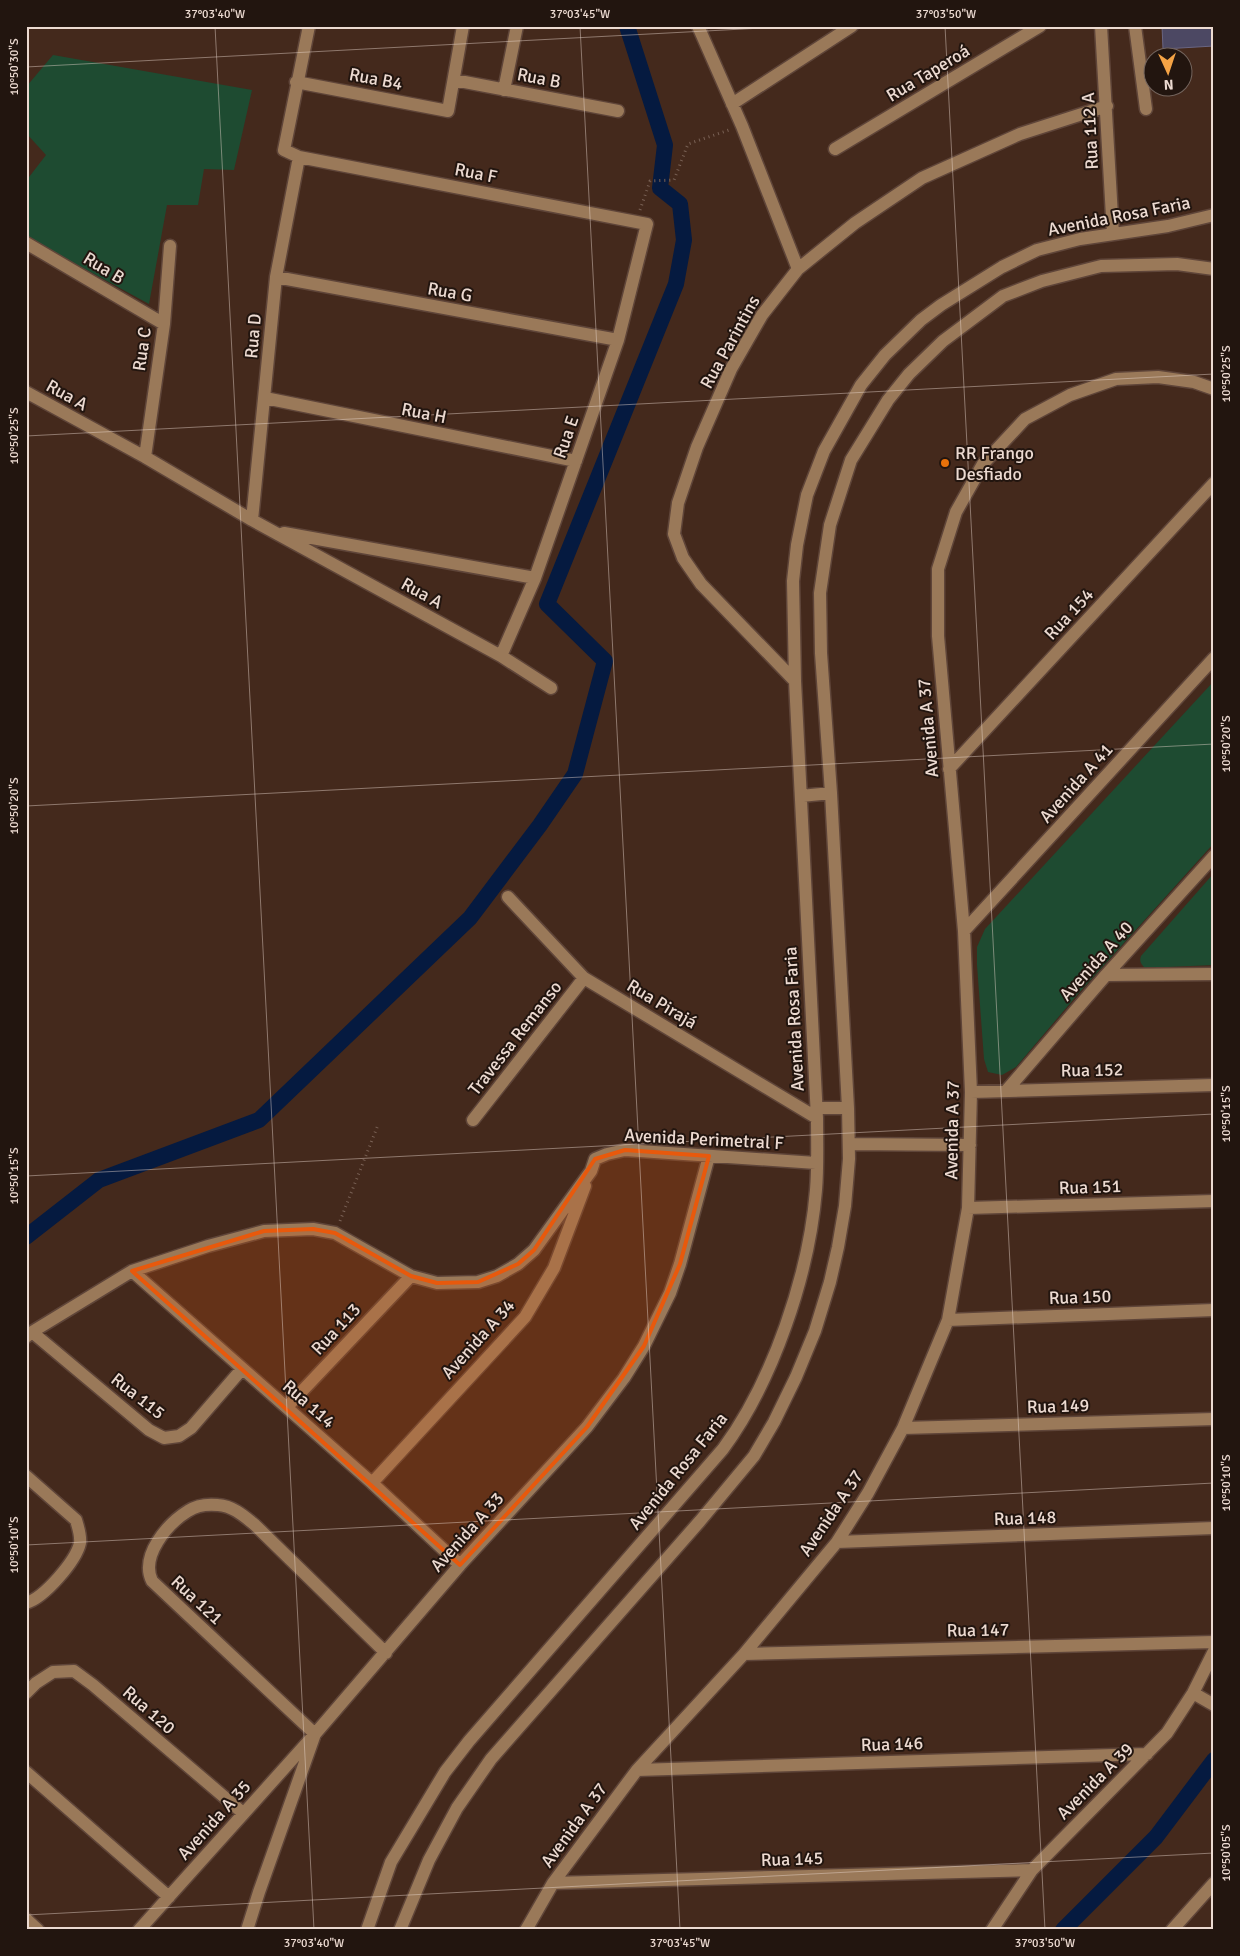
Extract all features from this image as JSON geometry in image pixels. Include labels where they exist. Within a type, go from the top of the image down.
[{"type":"street","points":[[298,157],[284,150],[296,82],[309,26]]},
{"type":"street","points":[[454,80],[463,26]]},
{"type":"street","points":[[504,90],[517,26]]},
{"type":"street","points":[[698,26],[742,126],[798,269]]},
{"type":"street","points":[[732,104],[852,26]]},
{"type":"street","name":"Rua Taperoá","points":[[835,149],[1040,26]]},
{"type":"street","name":"Rua 112 A","points":[[1101,26],[1113,234]]},
{"type":"street","points":[[1136,26],[1146,109]]},
{"type":"street","name":"Rua B4","points":[[296,82],[448,111],[454,80]]},
{"type":"street","name":"Rua B","points":[[454,80],[618,111]]},
{"type":"street","name":"Rua Parintins","points":[[795,681],[701,584],[683,558],[674,534],[678,503],[696,447],[731,369],[762,314],[798,269],[855,223],[922,178],[1020,134],[1107,106]]},
{"type":"street","name":"Rua F","points":[[298,157],[642,223]]},
{"type":"street","name":"Rua D","points":[[252,520],[276,278],[298,157]]},
{"type":"street","name":"Avenida Rosa Faria","points":[[367,1930],[391,1862],[445,1772],[469,1740],[630,1558],[723,1449],[753,1402],[783,1334],[810,1230],[816,1190],[816,1113],[792,582],[797,544],[807,495],[824,451],[861,385],[885,355],[921,320],[1002,266],[1038,250],[1080,239],[1168,226],[1214,215]]},
{"type":"street","name":"Rua E","points":[[501,656],[535,578],[618,340],[642,223]]},
{"type":"street","name":"Rua B","points":[[26,243],[164,324]]},
{"type":"street","name":"Rua C","points":[[145,457],[164,324],[170,246]]},
{"type":"street","points":[[400,1930],[428,1860],[457,1808],[481,1772],[700,1521],[754,1456],[774,1422],[796,1377],[815,1331],[830,1282],[845,1206],[849,1144],[831,794],[821,653],[820,593],[830,525],[851,460],[888,400],[909,374],[943,341],[1003,296],[1042,281],[1101,266],[1177,264],[1214,269]]},
{"type":"street","name":"Rua G","points":[[276,278],[618,340]]},
{"type":"street","name":"Avenida A 37","points":[[526,1930],[553,1883],[637,1770],[744,1654],[837,1542],[868,1493],[904,1428],[948,1320],[968,1208],[971,1092],[964,931],[938,636],[938,569],[956,512],[983,464],[1025,419],[1070,395],[1116,379],[1158,376],[1194,382],[1214,389]]},
{"type":"street","name":"Rua A","points":[[26,392],[145,457],[252,520],[501,656],[551,688]]},
{"type":"street","name":"Rua H","points":[[265,398],[576,461]]},
{"type":"street","name":"Rua 154","points":[[949,769],[1214,483]]},
{"type":"street","name":"Rua A","points":[[274,531],[535,578]]},
{"type":"street","name":"Avenida A 41","points":[[964,931],[1214,658]]},
{"type":"street","points":[[801,796],[831,794]]},
{"type":"street","name":"Avenida A 40","points":[[1007,1090],[1214,856]]},
{"type":"street","name":"Rua Pirajá","points":[[508,897],[584,978],[816,1113]]},
{"type":"street","points":[[1106,976],[1214,974]]},
{"type":"street","name":"Travessa Remanso","points":[[473,1120],[584,978]]},
{"type":"street","name":"Rua 152","points":[[971,1092],[1214,1085]]},
{"type":"street","points":[[816,1113],[848,1108]]},
{"type":"street","points":[[849,1144],[970,1145]]},
{"type":"street","name":"Avenida Perimetral F","points":[[29,1335],[132,1271],[208,1246],[264,1231],[313,1229],[335,1233],[411,1276],[437,1282],[478,1282],[497,1276],[518,1264],[534,1250],[591,1171],[596,1159],[607,1154],[625,1150],[816,1163]]},
{"type":"street","name":"Avenida A 33","points":[[247,1930],[315,1734],[460,1565],[587,1427],[624,1378],[644,1346],[670,1293],[680,1264],[709,1156]]},
{"type":"street","name":"Avenida A 34","points":[[372,1483],[525,1316],[554,1268],[591,1171]]},
{"type":"street","name":"Rua 151","points":[[968,1208],[1214,1201]]},
{"type":"street","name":"Rua 114","points":[[132,1271],[372,1483],[460,1565]]},
{"type":"street","name":"Rua 113","points":[[287,1407],[411,1276]]},
{"type":"street","name":"Rua 150","points":[[948,1320],[1214,1310]]},
{"type":"street","name":"Rua 115","points":[[29,1335],[149,1430],[164,1438],[179,1436],[192,1428],[242,1369]]},
{"type":"street","name":"Rua 149","points":[[904,1428],[1214,1419]]},
{"type":"street","points":[[26,1476],[76,1520],[80,1543],[74,1557],[46,1592],[35,1600],[26,1603]]},
{"type":"street","name":"Rua 121","points":[[315,1734],[152,1582],[148,1570],[150,1556],[169,1528],[188,1511],[198,1507],[228,1506],[239,1512],[255,1525],[386,1653]]},
{"type":"street","name":"Rua 148","points":[[837,1542],[1214,1528]]},
{"type":"street","name":"Rua 147","points":[[744,1654],[1214,1642]]},
{"type":"street","name":"Avenida A 39","points":[[992,1930],[1032,1870],[1167,1733],[1193,1693],[1214,1651]]},
{"type":"street","name":"Rua 120","points":[[26,1693],[36,1683],[53,1672],[74,1671],[93,1685],[243,1813]]},
{"type":"street","points":[[1193,1693],[1214,1705]]},
{"type":"street","name":"Avenida A 35","points":[[139,1930],[315,1734]]},
{"type":"street","name":"Rua 146","points":[[637,1770],[1147,1754]]},
{"type":"street","points":[[26,1772],[169,1897]]},
{"type":"street","name":"Rua 145","points":[[553,1883],[1032,1870]]},
{"type":"street","points":[[1172,1930],[1214,1883]]},
{"type":"street","points":[[26,1919],[38,1930]]},
{"type":"path","points":[[642,223],[650,181],[674,180],[688,144],[742,126]]},
{"type":"path","points":[[335,1233],[378,1125]]},
{"type":"highlighted area","points":[[625,1150],[709,1156],[680,1264],[644,1346],[587,1427],[460,1565],[132,1271],[264,1231],[313,1229],[335,1233],[411,1276],[437,1283],[478,1282],[518,1264],[534,1250],[595,1159]]},
{"type":"green space","points":[[53,55],[252,90],[234,170],[204,169],[198,205],[167,205],[149,304],[26,237],[26,181],[46,155],[26,133],[26,87]]},
{"type":"green space","points":[[1214,681],[1214,843],[1078,994],[1016,1067],[1002,1075],[988,1072],[984,1059],[977,965],[977,947],[985,929]]},
{"type":"green space","points":[[1214,873],[1214,965],[1145,968],[1140,959],[1141,956]]},
{"type":"building","points":[[1162,26],[1214,26],[1214,46],[1163,48]]},
{"type":"waterway","points":[[26,1237],[99,1180],[259,1120],[470,918],[540,825],[575,774],[605,661],[547,604],[676,284],[684,240],[680,204],[660,188],[665,145],[627,26]]},
{"type":"waterway","points":[[1063,1930],[1156,1837],[1214,1760]]},
{"type":"place","name":"RR Frango Desfiado","points":[[945,463]]}]
